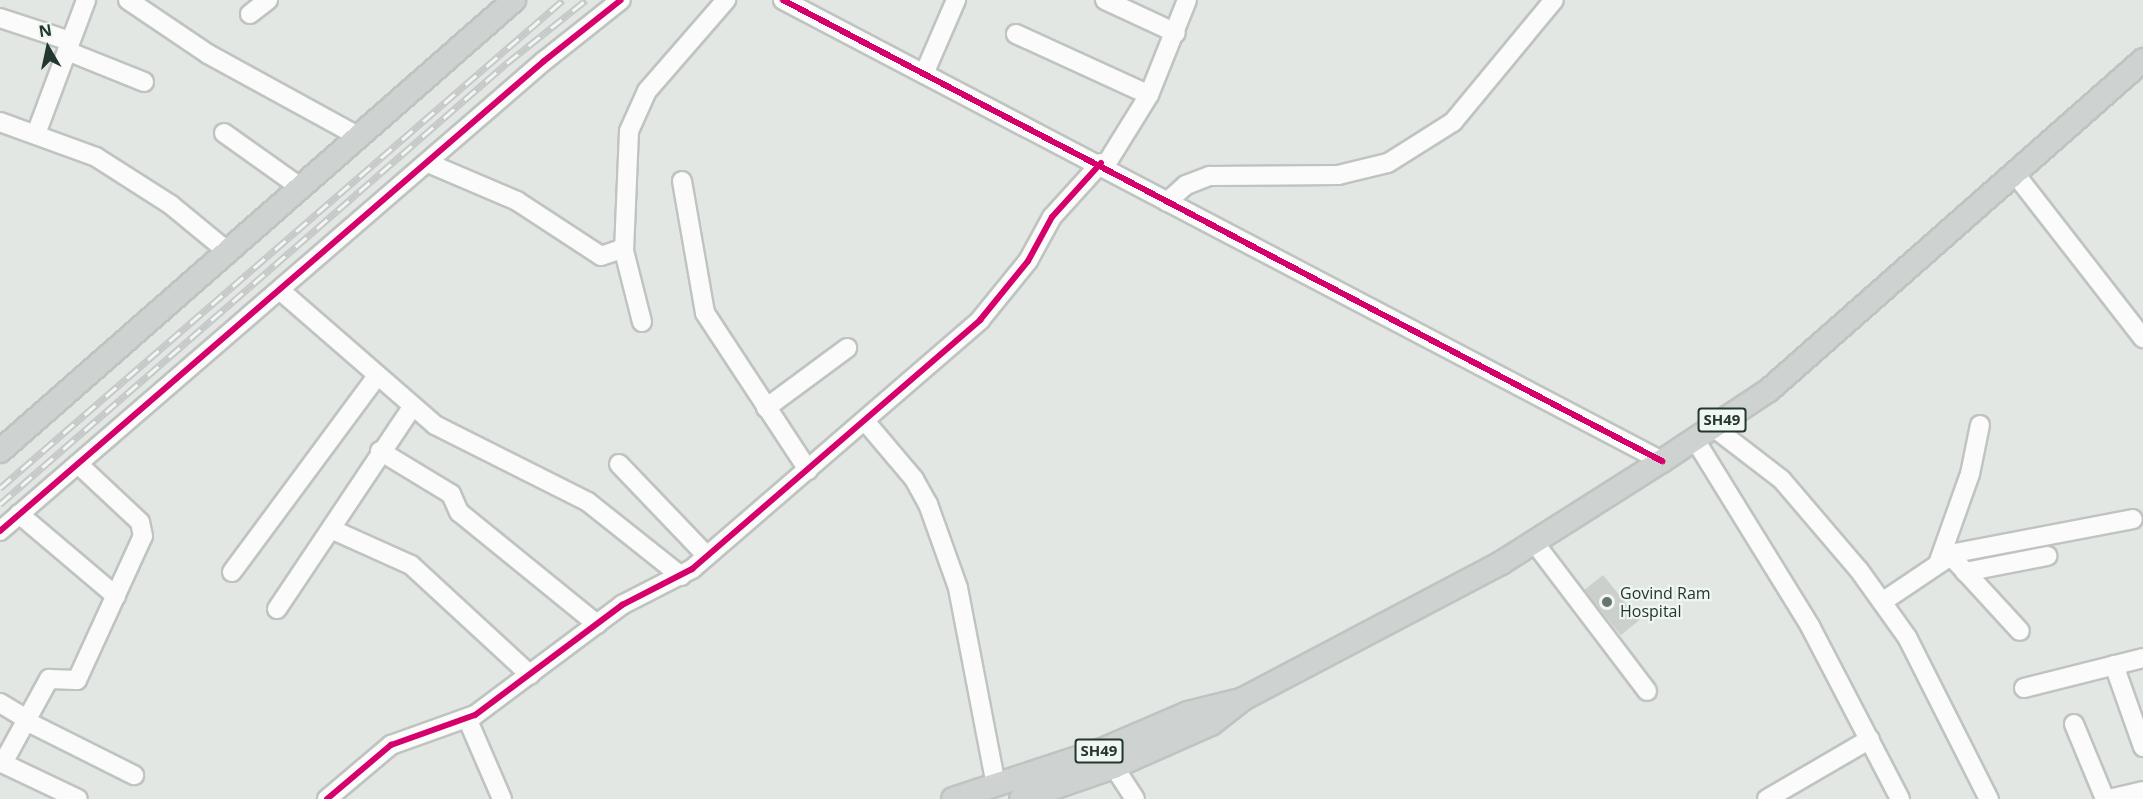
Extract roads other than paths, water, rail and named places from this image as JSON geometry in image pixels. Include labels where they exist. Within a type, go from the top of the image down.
[{"type":"main road","points":[[0,451],[514,0]]},
{"type":"main road","name":"SH49","points":[[953,799],[996,785],[1109,758],[1211,724],[1243,699],[1534,542],[1769,390],[1970,209],[2016,175],[2143,60]]},
{"type":"main road","name":"SH49","points":[[1022,799],[1109,758]]},
{"type":"street","points":[[36,134],[86,0]]},
{"type":"street","points":[[128,0],[208,54],[358,136]]},
{"type":"street","points":[[250,14],[268,0]]},
{"type":"street","points":[[0,531],[621,0]]},
{"type":"street","points":[[642,322],[630,288],[624,248],[629,131],[636,107],[726,0]]},
{"type":"street","points":[[924,74],[956,0]]},
{"type":"street","points":[[1105,0],[1176,33]]},
{"type":"street","points":[[327,799],[391,745],[467,718],[530,675],[638,595],[681,576],[865,421],[980,320],[1028,261],[1052,217],[1103,165],[1149,95],[1176,33],[1187,0]]},
{"type":"street","points":[[1167,202],[1186,185],[1210,176],[1338,175],[1388,163],[1453,122],[1554,0]]},
{"type":"street","points":[[785,1],[1103,165],[1167,202],[1662,461]]},
{"type":"street","points":[[0,18],[68,46],[144,82]]},
{"type":"street","points":[[1016,34],[1149,95]]},
{"type":"street","points":[[0,122],[96,157],[171,205],[227,251]]},
{"type":"street","points":[[224,133],[300,187]]},
{"type":"street","points":[[428,163],[517,201],[601,256],[624,248]]},
{"type":"street","points":[[2016,175],[2143,338]]},
{"type":"street","points":[[682,181],[705,313],[807,470]]},
{"type":"street","points":[[281,291],[412,407],[459,439],[588,502],[681,576]]},
{"type":"street","points":[[766,408],[847,348]]},
{"type":"street","points":[[232,572],[377,376]]},
{"type":"street","points":[[277,609],[333,530],[380,451],[412,407]]},
{"type":"street","points":[[865,421],[914,479],[928,504],[958,588],[996,785]]},
{"type":"street","points":[[1945,558],[1967,483],[1980,424]]},
{"type":"street","points":[[1703,432],[1782,480],[1882,602],[1952,719],[1989,799]]},
{"type":"street","points":[[1703,432],[1810,626],[1900,799]]},
{"type":"street","points":[[380,451],[451,494],[459,512],[597,624]]},
{"type":"street","points":[[78,464],[144,527],[116,596],[76,680],[49,679],[2,762],[78,799]]},
{"type":"street","points":[[619,465],[707,555]]},
{"type":"street","points":[[19,514],[116,596]]},
{"type":"street","points":[[1882,602],[1945,558],[2133,519]]},
{"type":"street","points":[[333,530],[411,565],[530,675]]},
{"type":"street","points":[[1534,542],[1647,691]]},
{"type":"street","points":[[1965,572],[2048,556]]},
{"type":"street","points":[[1945,558],[1965,572],[2020,631]]},
{"type":"street","points":[[2024,688],[2143,658]]},
{"type":"street","points":[[2114,665],[2143,747]]},
{"type":"street","points":[[0,703],[27,720],[134,775]]},
{"type":"street","points":[[467,718],[502,799]]},
{"type":"street","points":[[2074,724],[2107,799],[2143,791]]},
{"type":"street","points":[[1767,799],[1870,739]]},
{"type":"street","points":[[1109,758],[1135,799]]},
{"type":"railway","points":[[0,488],[563,0]]},
{"type":"railway","points":[[0,504],[507,63],[586,0]]},
{"type":"place","name":"Govind Ram Hospital","points":[[1607,602]]}]
